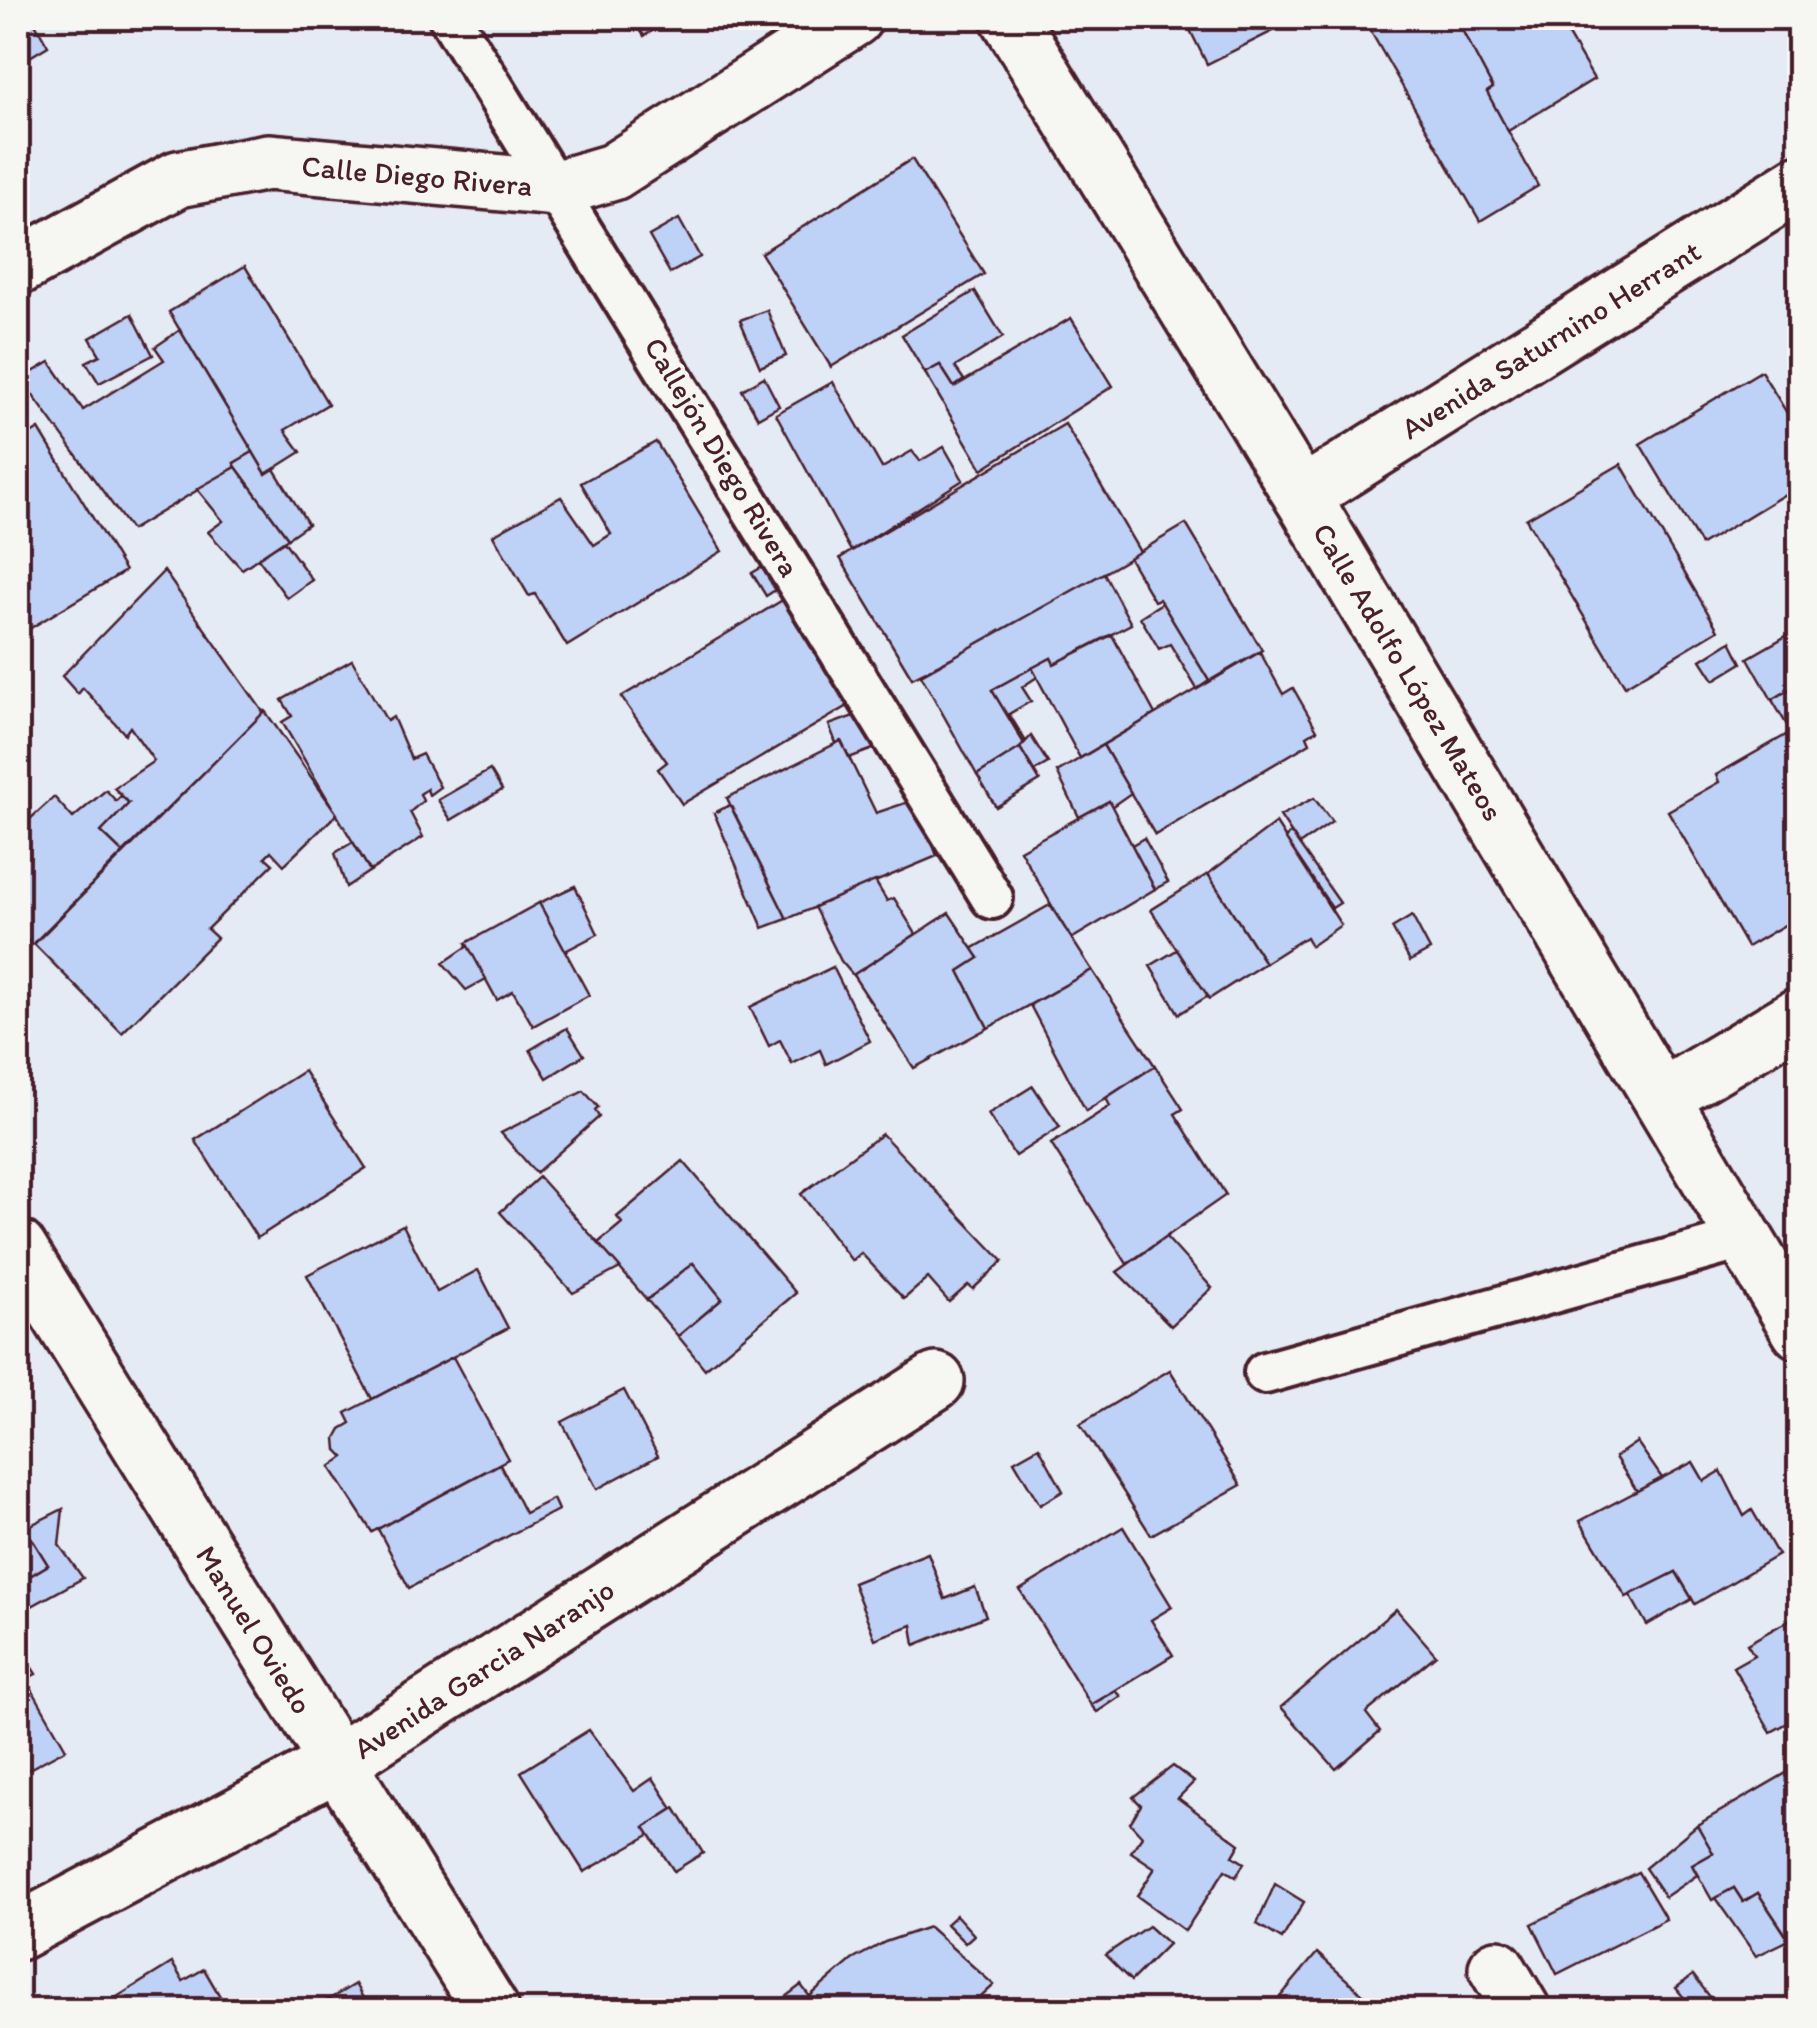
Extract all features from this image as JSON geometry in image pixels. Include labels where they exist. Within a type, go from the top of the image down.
[{"type":"street","name":"Calle Diego Rivera","points":[[18,267],[178,178],[268,162],[558,188],[613,172],[854,18]]},
{"type":"street","name":"Calle Adolfo López Mateos","points":[[1008,18],[1302,496],[1800,1332]]},
{"type":"street","name":"Avenida Saturnino Herrant","points":[[1302,496],[1800,183]]},
{"type":"street","points":[[1662,1098],[1800,1014]]},
{"type":"street","name":"Manuel Oviedo","points":[[18,1248],[491,2010]]},
{"type":"street","name":"Avenida Garcia Naranjo","points":[[18,1932],[337,1764],[936,1381]]},
{"type":"lane","name":"Callejón Diego Rivera","points":[[450,18],[992,898]]},
{"type":"lane","points":[[1265,1373],[1742,1239]]},
{"type":"building","points":[[18,18],[32,18],[48,46],[18,64]]},
{"type":"building","points":[[633,18],[673,18],[644,36]]},
{"type":"building","points":[[1184,18],[1299,18],[1207,64]]},
{"type":"building","points":[[1363,18],[1456,18],[1493,88],[1487,92],[1538,186],[1480,221]]},
{"type":"building","points":[[1473,18],[1558,18],[1594,79],[1508,131],[1487,92],[1493,88],[1460,26]]},
{"type":"building","points":[[912,159],[984,274],[831,367],[761,253]]},
{"type":"building","points":[[679,219],[700,257],[670,273],[649,236]]},
{"type":"building","points":[[245,266],[328,404],[285,430],[301,452],[266,474],[169,312]]},
{"type":"building","points":[[975,291],[1003,337],[955,367],[964,380],[954,387],[940,365],[925,373],[902,335]]},
{"type":"building","points":[[767,310],[786,356],[760,367],[740,320]]},
{"type":"building","points":[[132,314],[153,355],[99,383],[86,362],[100,355],[90,338]]},
{"type":"building","points":[[1071,318],[1113,386],[982,469],[925,373],[940,365],[954,387]]},
{"type":"building","points":[[180,330],[253,452],[234,463],[236,467],[131,530],[21,379],[50,362],[83,410],[164,360],[155,347]]},
{"type":"building","points":[[1761,371],[1800,434],[1800,485],[1701,545],[1640,444]]},
{"type":"building","points":[[764,377],[779,406],[758,418],[742,390]]},
{"type":"building","points":[[833,382],[882,468],[912,451],[920,461],[944,447],[963,480],[851,551],[776,414]]},
{"type":"building","points":[[1065,424],[1140,552],[1015,625],[912,678],[840,558]]},
{"type":"building","points":[[39,429],[125,571],[19,635],[18,442]]},
{"type":"building","points":[[656,442],[722,551],[567,646],[535,594],[529,596],[493,535],[561,497],[594,545],[611,534],[581,483]]},
{"type":"building","points":[[253,452],[266,474],[274,469],[308,524],[288,538],[234,463]]},
{"type":"building","points":[[1621,464],[1718,630],[1625,686],[1526,519]]},
{"type":"building","points":[[236,467],[288,538],[242,569],[208,532],[223,521],[197,489]]},
{"type":"building","points":[[1186,524],[1262,650],[1209,681],[1129,558]]},
{"type":"building","points":[[284,541],[312,580],[287,598],[258,558]]},
{"type":"building","points":[[773,561],[786,583],[766,596],[752,573]]},
{"type":"building","points":[[164,571],[264,713],[123,853],[101,832],[129,803],[114,788],[154,761],[130,727],[125,734],[83,688],[78,694],[62,676]]},
{"type":"building","points":[[1104,573],[1131,624],[1054,664],[1051,658],[992,690],[1026,745],[977,775],[921,675]]},
{"type":"building","points":[[791,595],[848,706],[682,804],[658,769],[667,762],[621,697]]},
{"type":"building","points":[[1162,603],[1209,681],[1197,689],[1170,644],[1159,649],[1140,617]]},
{"type":"building","points":[[1800,628],[1800,683],[1772,700],[1748,658]]},
{"type":"building","points":[[1112,635],[1155,714],[1080,758],[1032,668],[1051,658],[1054,664]]},
{"type":"building","points":[[1731,641],[1742,663],[1714,680],[1701,660]]},
{"type":"building","points":[[1260,652],[1283,694],[1293,688],[1317,730],[1307,736],[1310,743],[1155,835],[1103,745]]},
{"type":"building","points":[[352,660],[387,721],[393,717],[411,759],[422,754],[440,787],[429,795],[427,789],[420,794],[423,801],[410,812],[423,837],[370,871],[282,722],[292,716],[282,700]]},
{"type":"building","points":[[1032,668],[1037,677],[1022,687],[1031,701],[1009,714],[1023,742],[992,690]]},
{"type":"building","points":[[1800,683],[1800,747],[1772,700]]},
{"type":"building","points":[[870,710],[884,745],[849,758],[841,741],[836,743],[829,725]]},
{"type":"building","points":[[265,711],[337,814],[284,865],[271,851],[265,857],[273,864],[207,929],[217,938],[122,1033],[34,944]]},
{"type":"building","points":[[1786,735],[1800,758],[1800,916],[1747,947],[1668,811],[1719,782],[1716,775]]},
{"type":"building","points":[[1031,736],[1048,763],[1034,771],[1020,748]]},
{"type":"building","points":[[841,741],[876,813],[917,799],[937,856],[787,919],[727,798]]},
{"type":"building","points":[[1103,745],[1131,793],[1111,807],[1109,801],[1079,817],[1057,772]]},
{"type":"building","points":[[1020,748],[1040,781],[996,807],[977,775]]},
{"type":"building","points":[[490,770],[502,790],[451,820],[438,800]]},
{"type":"building","points":[[106,790],[116,801],[121,796],[129,803],[101,832],[123,853],[32,945],[18,931],[18,830],[54,797],[73,818]]},
{"type":"building","points":[[1314,798],[1332,822],[1299,845],[1280,816]]},
{"type":"building","points":[[1109,801],[1155,889],[1071,939],[1020,850]]},
{"type":"building","points":[[730,805],[787,919],[763,928],[714,813]]},
{"type":"building","points":[[1276,823],[1341,925],[1311,946],[1306,937],[1265,963],[1208,874]]},
{"type":"building","points":[[1291,833],[1340,903],[1332,908],[1285,838]]},
{"type":"building","points":[[1144,838],[1168,882],[1155,889],[1132,845]]},
{"type":"building","points":[[353,842],[370,871],[346,887],[335,853]]},
{"type":"building","points":[[1208,874],[1265,963],[1209,999],[1151,910]]},
{"type":"building","points":[[875,881],[887,901],[894,898],[916,934],[853,975],[841,961],[814,907]]},
{"type":"building","points":[[575,886],[598,934],[565,951],[539,903]]},
{"type":"building","points":[[539,903],[589,995],[533,1026],[513,991],[497,1000],[466,943]]},
{"type":"building","points":[[1050,905],[1092,970],[988,1028],[959,971],[979,958],[972,949]]},
{"type":"building","points":[[949,913],[979,958],[959,971],[988,1028],[914,1068],[853,975]]},
{"type":"building","points":[[1412,916],[1430,950],[1410,961],[1392,928]]},
{"type":"building","points":[[468,946],[486,979],[466,990],[443,963]]},
{"type":"building","points":[[1177,950],[1208,996],[1179,1014],[1150,966]]},
{"type":"building","points":[[833,967],[870,1041],[826,1064],[820,1050],[792,1064],[780,1040],[769,1046],[750,1007]]},
{"type":"building","points":[[1092,970],[1155,1066],[1086,1111],[1030,1005]]},
{"type":"building","points":[[567,1028],[584,1055],[547,1078],[530,1050]]},
{"type":"building","points":[[1155,1066],[1183,1109],[1175,1114],[1226,1195],[1127,1264],[1051,1144],[1110,1106],[1106,1098]]},
{"type":"building","points":[[304,1071],[366,1168],[257,1238],[195,1140]]},
{"type":"building","points":[[1033,1086],[1060,1127],[1015,1156],[988,1114]]},
{"type":"building","points":[[584,1091],[598,1107],[595,1110],[599,1117],[536,1173],[501,1133]]},
{"type":"building","points":[[882,1134],[1003,1261],[973,1289],[968,1285],[949,1302],[928,1278],[904,1299],[861,1253],[852,1261],[801,1194]]},
{"type":"building","points":[[683,1161],[796,1293],[705,1369],[678,1336],[722,1299],[693,1263],[647,1300],[598,1243],[622,1223],[617,1217]]},
{"type":"building","points":[[539,1177],[620,1268],[573,1293],[500,1212]]},
{"type":"building","points":[[403,1225],[437,1292],[478,1270],[508,1328],[372,1399],[307,1275]]},
{"type":"building","points":[[1166,1237],[1212,1288],[1171,1326],[1117,1272]]},
{"type":"building","points":[[693,1263],[722,1299],[678,1336],[647,1300]]},
{"type":"building","points":[[453,1357],[508,1459],[372,1532],[330,1467],[344,1457],[337,1450],[336,1438],[351,1423],[346,1413]]},
{"type":"building","points":[[1170,1370],[1241,1485],[1151,1535],[1080,1424]]},
{"type":"building","points":[[624,1390],[658,1456],[597,1489],[562,1422]]},
{"type":"building","points":[[1637,1442],[1662,1478],[1637,1491],[1615,1457]]},
{"type":"building","points":[[1039,1447],[1063,1491],[1040,1505],[1014,1461]]},
{"type":"building","points":[[1693,1462],[1704,1481],[1721,1471],[1744,1516],[1752,1510],[1778,1555],[1695,1604],[1676,1572],[1626,1597],[1580,1521]]},
{"type":"building","points":[[500,1464],[525,1513],[553,1499],[558,1510],[409,1588],[378,1529]]},
{"type":"building","points":[[63,1509],[59,1545],[83,1578],[28,1608],[18,1593],[18,1583],[48,1565],[25,1528]]},
{"type":"building","points":[[1123,1527],[1172,1607],[1151,1620],[1173,1655],[1091,1705],[1020,1590]]},
{"type":"building","points":[[27,1531],[48,1565],[18,1583],[18,1537]]},
{"type":"building","points":[[928,1553],[945,1599],[975,1587],[986,1616],[915,1645],[912,1625],[875,1639],[853,1583]]},
{"type":"building","points":[[1676,1572],[1692,1599],[1647,1625],[1630,1595]]},
{"type":"building","points":[[1396,1609],[1436,1655],[1366,1713],[1380,1731],[1336,1769],[1281,1707]]},
{"type":"building","points":[[1798,1615],[1800,1716],[1771,1732],[1733,1667],[1754,1655],[1747,1644]]},
{"type":"building","points":[[18,1646],[36,1674],[18,1683]]},
{"type":"building","points":[[26,1679],[66,1749],[18,1775],[18,1683]]},
{"type":"building","points":[[1116,1691],[1121,1696],[1097,1712],[1091,1705]]},
{"type":"building","points":[[589,1730],[634,1791],[653,1778],[673,1809],[645,1827],[651,1834],[584,1872],[521,1772]]},
{"type":"building","points":[[1800,1765],[1800,1956],[1758,1893],[1743,1902],[1734,1888],[1712,1900],[1692,1865],[1713,1853],[1697,1825]]},
{"type":"building","points":[[1173,1766],[1194,1782],[1178,1798],[1240,1844],[1233,1856],[1244,1863],[1236,1877],[1225,1870],[1185,1931],[1137,1896],[1155,1868],[1131,1852],[1142,1836],[1130,1823],[1141,1805],[1133,1797]]},
{"type":"building","points":[[675,1808],[703,1853],[674,1871],[645,1827]]},
{"type":"building","points":[[1697,1825],[1713,1853],[1692,1865],[1697,1875],[1665,1897],[1645,1868]]},
{"type":"building","points":[[1638,1872],[1666,1919],[1557,1974],[1532,1924]]},
{"type":"building","points":[[1275,1884],[1304,1902],[1282,1939],[1257,1924]]},
{"type":"building","points":[[1734,1888],[1743,1902],[1758,1893],[1789,1940],[1756,1956],[1715,1898]]},
{"type":"building","points":[[956,1915],[974,1935],[965,1943],[946,1924]]},
{"type":"building","points":[[1148,1926],[1168,1944],[1131,1981],[1105,1955]]},
{"type":"building","points":[[929,1927],[994,1985],[967,2010],[820,2010],[810,1996],[852,1960],[885,1942]]},
{"type":"building","points":[[1317,1953],[1366,1997],[1354,2010],[1270,2009]]},
{"type":"building","points":[[172,1963],[183,1981],[204,1969],[228,2010],[96,2010]]},
{"type":"building","points":[[1693,1975],[1714,2002],[1705,2010],[1694,2010],[1676,1988]]},
{"type":"building","points":[[355,1984],[370,2010],[311,2010]]},
{"type":"building","points":[[801,1985],[820,2010],[768,2010]]},
{"type":"building","points":[[1800,1996],[1800,2010],[1792,2010],[1788,2004]]}]
